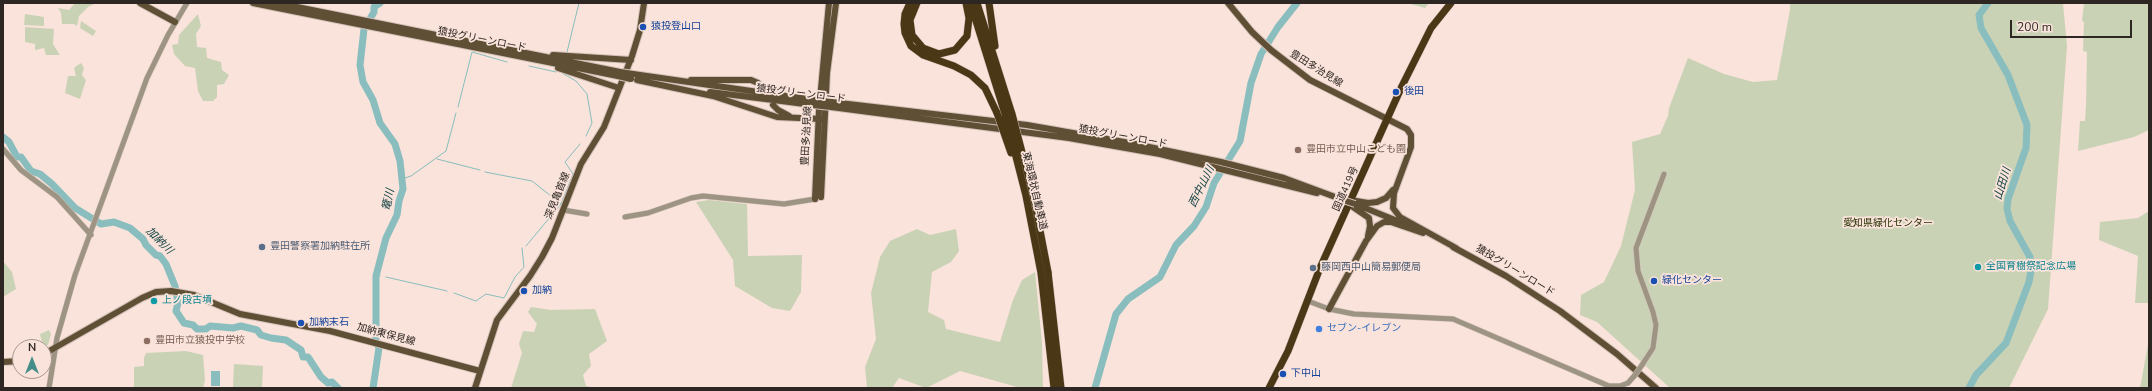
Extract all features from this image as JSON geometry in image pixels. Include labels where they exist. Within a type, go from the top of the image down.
[{"type":"highway","points":[[910,3],[905,14],[904,24],[905,33],[911,46],[923,55],[960,69],[976,79],[988,94],[997,113],[1032,220]]},
{"type":"highway","points":[[918,3],[910,20],[912,36],[923,48],[939,54],[955,50],[967,36],[969,18],[966,3]]},
{"type":"highway","name":"東海環状自動車道","points":[[970,3],[1008,114],[1033,194],[1045,273],[1055,358],[1061,388]]},
{"type":"highway","name":"東海環状自動車道","points":[[977,3],[1008,114],[1045,273]]},
{"type":"highway","points":[[989,3],[1008,114]]},
{"type":"highway","name":"国道419号","points":[[1269,388],[1288,351],[1320,268],[1431,28],[1451,3]]},
{"type":"highway","name":"東海環状自動車道","points":[[1054,388],[1055,358]]},
{"type":"main road","points":[[140,3],[175,22]]},
{"type":"main road","name":"猿投グリーンロード","points":[[253,3],[521,52],[619,74]]},
{"type":"main road","name":"猿投グリーンロード","points":[[278,3],[357,22]]},
{"type":"main road","name":"深見亀首線","points":[[475,388],[497,320],[542,257],[581,164],[604,127],[631,60],[640,30],[644,3]]},
{"type":"main road","name":"豊田多治見線","points":[[818,198],[818,119],[829,3]]},
{"type":"main road","name":"豊田多治見線","points":[[818,198],[825,119],[827,73],[836,3]]},
{"type":"main road","name":"豊田多治見線","points":[[1228,3],[1252,32],[1271,50],[1310,80],[1407,129],[1411,139],[1410,152],[1399,180]]},
{"type":"main road","name":"猿投グリーンロード","points":[[382,27],[491,52],[635,77],[814,103],[1026,126],[1130,143],[1219,164],[1346,201]]},
{"type":"main road","points":[[491,52],[559,69],[619,88]]},
{"type":"main road","points":[[521,52],[631,60]]},
{"type":"main road","points":[[635,77],[713,96],[778,117],[825,119]]},
{"type":"main road","points":[[635,77],[693,80],[751,80],[761,85],[766,91]]},
{"type":"main road","points":[[773,105],[782,113],[795,117]]},
{"type":"main road","name":"猿投グリーンロード","points":[[1230,167],[1300,183],[1346,201]]},
{"type":"main road","points":[[1346,201],[1355,204],[1373,203],[1382,200],[1393,192],[1399,180]]},
{"type":"main road","points":[[1399,180],[1392,202],[1397,215],[1456,248]]},
{"type":"main road","points":[[1355,204],[1369,218],[1370,226],[1366,241]]},
{"type":"main road","name":"猿投グリーンロード","points":[[1355,204],[1442,241],[1506,276],[1560,311],[1617,354],[1656,388]]},
{"type":"main road","points":[[1329,309],[1366,241],[1377,226],[1388,222],[1400,224],[1442,241]]},
{"type":"main road","name":"加納東保見線","points":[[52,349],[142,298],[156,292],[178,291],[194,295],[240,314],[330,331],[480,370]]},
{"type":"street","points":[[49,388],[56,346],[75,275],[91,235],[147,78],[175,22],[187,3]]},
{"type":"street","points":[[3,149],[21,170],[57,197],[91,235]]},
{"type":"street","points":[[1308,301],[1329,309],[1381,316],[1453,319],[1609,386],[1620,386],[1628,383],[1635,375],[1653,348],[1656,325],[1653,312],[1638,271],[1636,248],[1664,174]]},
{"type":"street","points":[[625,217],[648,213],[691,198],[703,196],[784,204],[818,198]]},
{"type":"street","points":[[563,210],[587,214]]},
{"type":"green space","points":[[75,3],[96,3],[88,7],[79,16],[77,26],[74,24],[62,24],[61,13],[58,8],[69,10]]},
{"type":"green space","points":[[1407,3],[1429,3],[1425,8]]},
{"type":"green space","name":"愛知県緑化センター","points":[[1790,3],[2063,3],[2067,46],[2048,309],[2009,388],[1670,388],[1597,322],[1580,315],[1581,295],[1604,282],[1621,246],[1635,190],[1632,142],[1660,134],[1668,116],[1669,108],[1688,58],[1724,74],[1753,82],[1777,80]]},
{"type":"green space","points":[[2084,3],[2149,3],[2149,130],[2134,137],[2078,151],[2080,121],[2085,121],[2086,105],[2087,52],[2083,51],[2084,22],[2082,21]]},
{"type":"green space","points":[[25,14],[44,17],[44,26],[24,25]]},
{"type":"green space","points":[[198,14],[201,26],[196,34],[197,47],[206,48],[207,58],[221,62],[222,70],[229,75],[224,84],[217,85],[217,97],[213,101],[203,101],[198,91],[195,68],[185,66],[174,54],[172,45],[178,44],[179,35]]},
{"type":"green space","points":[[81,21],[96,31],[93,36],[80,28]]},
{"type":"green space","points":[[25,27],[54,29],[53,44],[60,55],[46,55],[44,48],[35,50],[35,44],[25,42]]},
{"type":"green space","points":[[81,63],[84,68],[82,75],[86,80],[80,99],[65,93],[68,76],[76,76],[74,68]]},
{"type":"green space","points":[[709,200],[747,204],[748,256],[802,255],[801,292],[790,311],[772,308],[735,286],[733,260],[696,202]]},
{"type":"green space","points":[[2149,211],[2149,303],[2135,303],[2138,256],[2099,240],[2100,222],[2138,218]]},
{"type":"green space","points":[[917,229],[930,235],[956,229],[959,251],[951,262],[932,272],[928,312],[944,320],[946,329],[1000,342],[1013,300],[1022,280],[1035,272],[1042,343],[1043,388],[1021,388],[960,371],[926,388],[899,378],[892,388],[867,388],[865,367],[876,339],[871,293],[880,257],[890,241]]},
{"type":"green space","points":[[3,261],[12,272],[16,289],[3,297]]},
{"type":"green space","points":[[531,307],[551,310],[595,309],[607,341],[589,354],[591,366],[583,375],[586,386],[595,388],[511,388],[522,353],[519,344],[523,331],[534,332],[537,324],[528,312]]},
{"type":"green space","points":[[49,330],[51,334],[50,339],[41,339],[40,334]]},
{"type":"green space","points":[[2149,339],[2149,388],[2140,388]]},
{"type":"green space","points":[[186,351],[203,355],[205,380],[203,388],[134,388],[134,367],[144,366],[144,358],[146,353]]},
{"type":"green space","points":[[234,364],[263,366],[262,388],[233,388]]},
{"type":"water","points":[[211,371],[220,371],[220,386],[211,386]]},
{"type":"waterway","name":"篭川","points":[[373,388],[379,348],[376,342],[376,276],[386,238],[397,215],[403,189],[400,161],[395,144],[380,123],[373,100],[363,82],[360,65],[364,29],[374,12],[374,7],[380,3]]},
{"type":"waterway","points":[[567,52],[579,3]]},
{"type":"waterway","name":"西中山川","points":[[1095,388],[1116,314],[1128,299],[1160,277],[1176,245],[1194,226],[1206,207],[1214,183],[1240,141],[1251,83],[1261,54],[1278,27],[1297,3]]},
{"type":"waterway","name":"山田川","points":[[1969,388],[1976,375],[2006,343],[2029,282],[2031,271],[2030,257],[2010,221],[2007,209],[2008,199],[2026,148],[2027,125],[2008,75],[1981,28],[1979,15],[1988,3]]},
{"type":"waterway","points":[[458,107],[472,52],[507,62]]},
{"type":"waterway","points":[[529,66],[556,72]]},
{"type":"waterway","points":[[562,73],[576,81],[587,94],[592,123],[586,136]]},
{"type":"waterway","points":[[402,179],[411,176],[446,151],[456,113]]},
{"type":"waterway","name":"加納川","points":[[3,137],[9,142],[17,157],[21,157],[31,171],[40,174],[52,184],[75,208],[101,224],[114,222],[130,228],[143,239],[146,245],[156,255],[160,256],[166,264],[175,286],[178,303],[176,311],[184,323],[193,325],[197,329],[206,329],[210,326],[233,328],[241,326],[257,330],[261,335],[286,340],[301,350],[303,357],[308,357],[321,377],[328,383],[332,382],[338,388]]},
{"type":"waterway","points":[[561,204],[573,174],[565,162],[580,144]]},
{"type":"waterway","points":[[437,159],[480,170]]},
{"type":"waterway","points":[[485,172],[532,181],[561,204],[526,246]]},
{"type":"waterway","points":[[454,293],[476,301],[486,294],[504,298],[515,277],[524,267],[522,248]]},
{"type":"waterway","points":[[386,277],[447,291]]},
{"type":"place","name":"猿投登山口","points":[[643,27]]},
{"type":"place","name":"後田","points":[[1396,92]]},
{"type":"place","name":"豊田市立中山こども園","points":[[1298,150]]},
{"type":"place","name":"豊田警察署加納駐在所","points":[[262,247]]},
{"type":"place","name":"全国育樹祭記念広場","points":[[1978,267]]},
{"type":"place","name":"藤岡西中山簡易郵便局","points":[[1313,268]]},
{"type":"place","name":"緑化センター","points":[[1654,281]]},
{"type":"place","name":"加納","points":[[524,291]]},
{"type":"place","name":"上ノ段古墳","points":[[154,301]]},
{"type":"place","name":"加納末石","points":[[301,323]]},
{"type":"place","name":"セブン-イレブン","points":[[1319,329]]},
{"type":"place","name":"豊田市立猿投中学校","points":[[147,341]]},
{"type":"place","name":"下中山","points":[[1283,374]]}]
